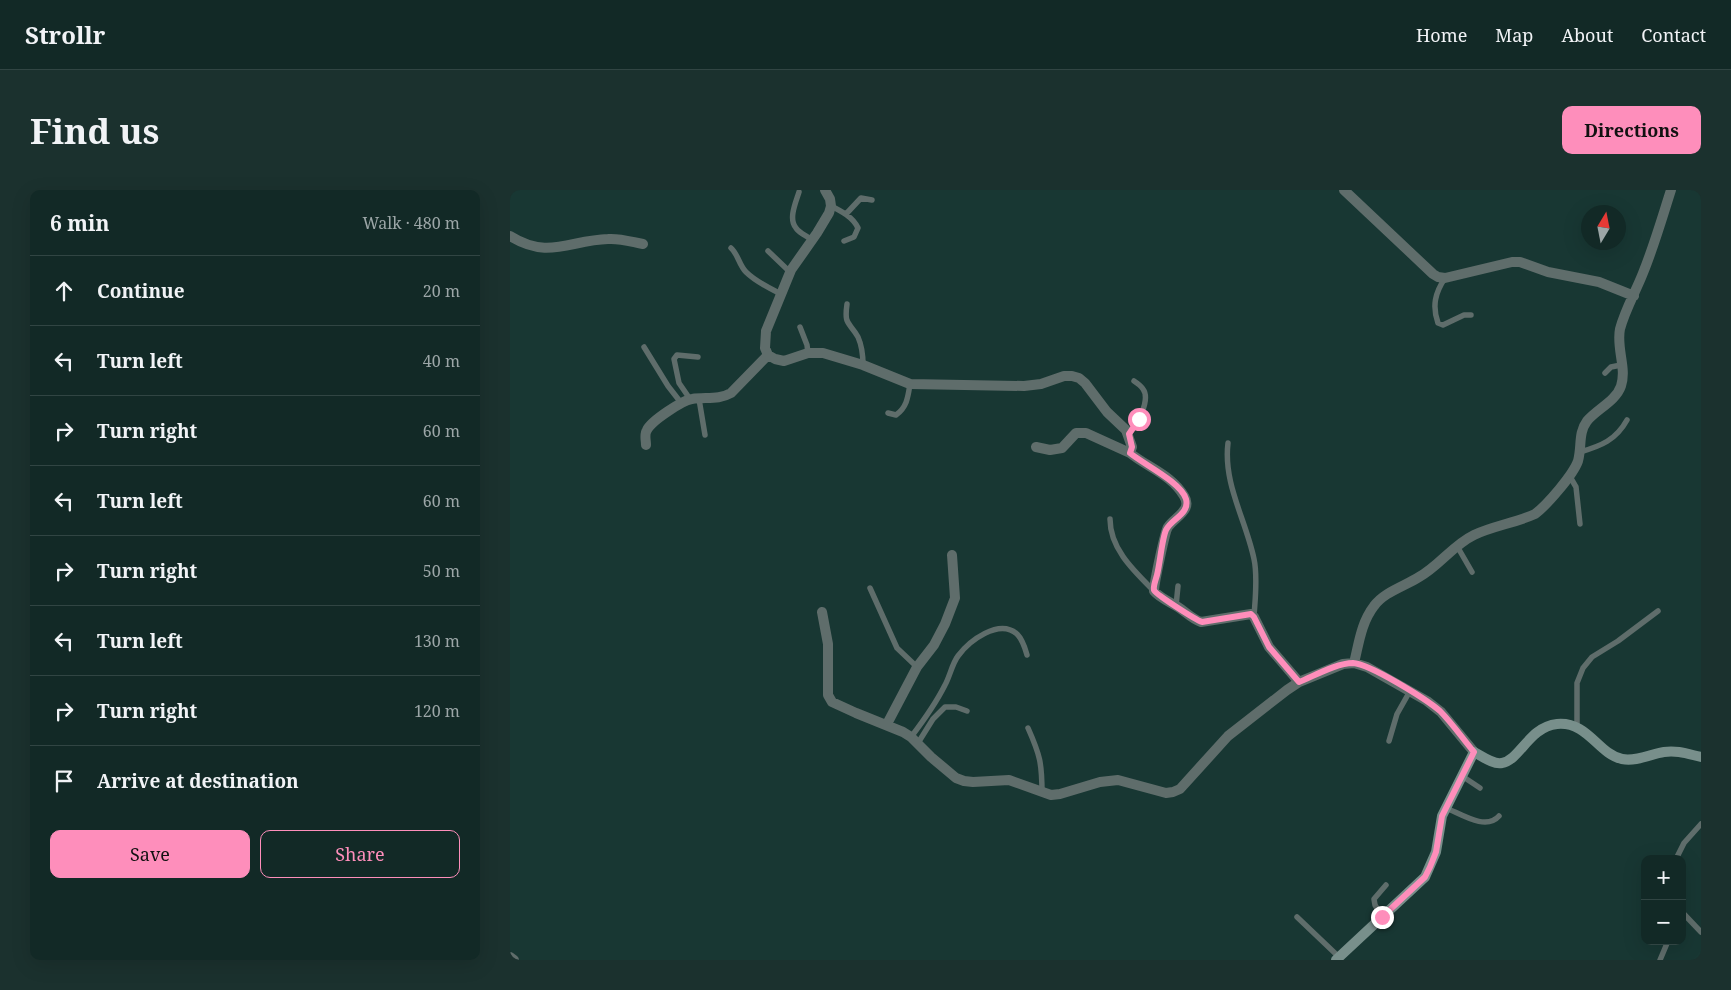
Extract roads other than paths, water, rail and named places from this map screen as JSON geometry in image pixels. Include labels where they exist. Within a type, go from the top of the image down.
[{"type":"street","points":[[825,190],[830,200],[829,213],[790,272],[764,339],[768,355],[784,361],[792,360],[808,353],[823,353],[863,365],[910,384],[1024,386],[1072,376],[1079,378],[1085,383],[1107,412],[1129,434],[1132,447],[1130,453]]},
{"type":"street","points":[[1344,190],[1438,277],[1445,278],[1512,262],[1520,262],[1548,272],[1598,282],[1634,296]]},
{"type":"street","points":[[1354,663],[1363,627],[1376,603],[1386,595],[1426,573],[1457,546],[1478,533],[1535,514],[1570,475],[1580,452],[1580,436],[1583,427],[1588,420],[1616,395],[1621,386],[1623,376],[1618,336],[1647,264],[1671,190]]},
{"type":"street","points":[[510,236],[538,248],[555,248],[608,239],[643,244]]},
{"type":"street","points":[[646,445],[645,433],[654,420],[690,400],[720,398],[731,393],[768,355]]},
{"type":"street","points":[[1036,448],[1050,450],[1062,448],[1076,433],[1086,433],[1130,453],[1165,476],[1184,494],[1186,500],[1184,512],[1169,525],[1164,535],[1154,591],[1195,620],[1202,622],[1251,614],[1269,647],[1299,682]]},
{"type":"street","points":[[887,724],[917,667],[934,645],[956,598],[952,556]]},
{"type":"street","points":[[822,612],[828,644],[828,695],[832,702],[887,724],[914,740],[931,758],[964,781],[1009,780],[1051,795],[1109,780],[1118,780],[1166,793],[1173,792],[1180,789],[1236,728],[1299,682],[1343,664],[1354,663],[1367,667],[1427,701],[1441,712],[1474,752],[1493,762],[1502,764],[1510,760],[1537,732],[1547,726],[1560,724],[1585,732],[1613,755],[1622,759],[1632,760],[1674,751],[1701,758]]},
{"type":"street","points":[[1337,959],[1425,877],[1436,852],[1440,822],[1474,752]]},
{"type":"street","points":[[510,957],[514,960]]},
{"type":"lane","points":[[799,192],[792,220],[795,228],[812,240]]},
{"type":"lane","points":[[846,214],[861,198],[872,200]]},
{"type":"lane","points":[[831,206],[846,214],[856,223],[858,228],[854,237],[844,241]]},
{"type":"lane","points":[[731,248],[745,271],[781,294]]},
{"type":"lane","points":[[768,251],[790,272]]},
{"type":"lane","points":[[1445,278],[1438,289],[1434,308],[1438,323],[1443,324],[1464,315],[1471,315]]},
{"type":"lane","points":[[847,304],[847,324],[858,337],[863,353],[863,365]]},
{"type":"lane","points":[[800,327],[808,353]]},
{"type":"lane","points":[[644,347],[668,386],[690,400]]},
{"type":"lane","points":[[698,357],[677,355],[674,359],[679,383],[690,400],[705,435]]},
{"type":"lane","points":[[1605,373],[1611,367],[1621,365]]},
{"type":"lane","points":[[1129,434],[1139,419],[1146,396],[1143,389],[1134,381]]},
{"type":"lane","points":[[888,413],[896,415],[902,411],[907,400],[910,384]]},
{"type":"lane","points":[[1580,452],[1600,446],[1611,440],[1622,429],[1627,420]]},
{"type":"lane","points":[[1228,443],[1228,470],[1255,561],[1254,617]]},
{"type":"lane","points":[[1570,475],[1576,487],[1580,524]]},
{"type":"lane","points":[[1110,519],[1110,528],[1127,563],[1154,591]]},
{"type":"lane","points":[[1457,546],[1472,572]]},
{"type":"lane","points":[[1176,606],[1178,586]]},
{"type":"lane","points":[[870,588],[897,648],[917,667]]},
{"type":"lane","points":[[1577,728],[1577,683],[1583,668],[1592,657],[1658,612]]},
{"type":"lane","points":[[914,740],[946,684],[957,657],[970,642],[988,632],[999,629],[1010,630],[1017,634],[1022,641],[1027,655]]},
{"type":"lane","points":[[1389,742],[1397,714],[1410,692]]},
{"type":"lane","points":[[914,740],[945,707],[950,706],[967,711]]},
{"type":"lane","points":[[1028,728],[1040,754],[1042,793]]},
{"type":"lane","points":[[1462,776],[1480,788]]},
{"type":"lane","points":[[1446,808],[1480,822],[1487,823],[1496,820],[1499,816]]},
{"type":"lane","points":[[1678,855],[1684,843],[1701,824]]},
{"type":"lane","points":[[1382,917],[1375,905],[1374,899],[1386,885]]},
{"type":"lane","points":[[1686,916],[1701,932]]},
{"type":"lane","points":[[1298,917],[1337,959]]},
{"type":"lane","points":[[1660,960],[1666,945]]}]
